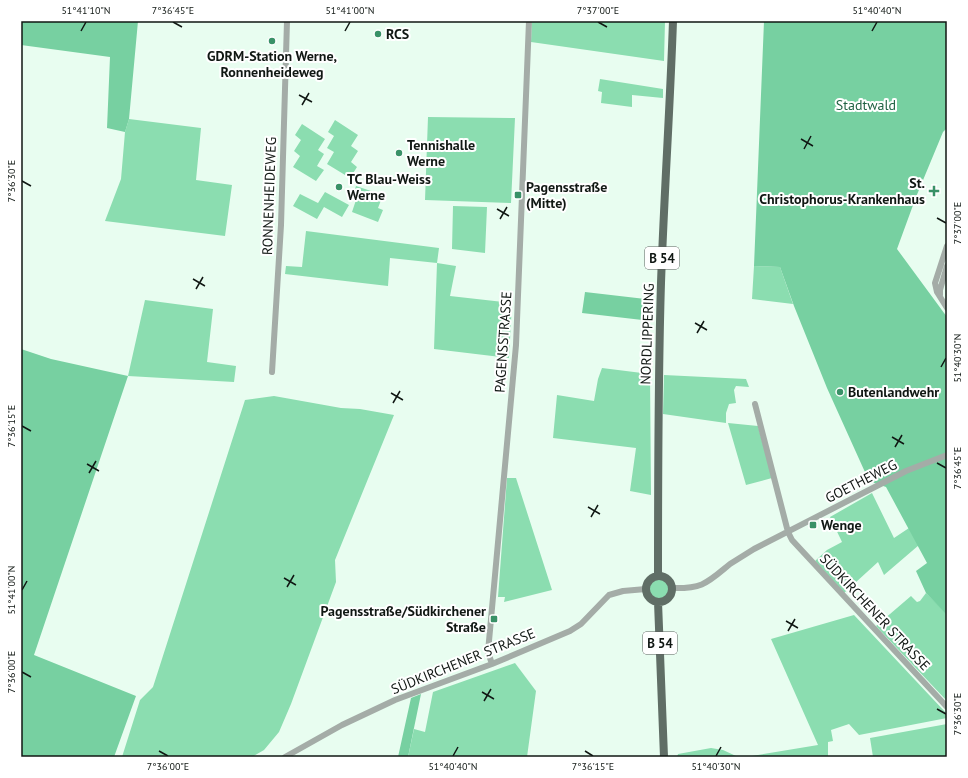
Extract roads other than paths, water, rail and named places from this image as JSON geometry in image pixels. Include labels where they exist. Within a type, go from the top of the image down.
[{"type":"main road","name":"NORDLIPPERING","points":[[658,576],[661,290],[673,21]]},
{"type":"main road","points":[[658,576],[664,577],[668,580],[671,588],[671,592],[666,599],[658,602],[651,599],[646,593],[649,581],[658,576]]},
{"type":"main road","name":"B 54","points":[[658,602],[664,757]]},
{"type":"street","name":"RONNENHEIDEWEG","points":[[272,372],[280,225],[288,21]]},
{"type":"street","name":"PAGENSSTRASSE","points":[[492,664],[488,652],[516,345],[529,21]]},
{"type":"street","points":[[947,246],[935,283],[935,288],[947,308]]},
{"type":"street","points":[[942,299],[940,290],[947,266]]},
{"type":"street","name":"SÜDKIRCHENER STRASSE","points":[[755,404],[788,532],[792,540],[947,707]]},
{"type":"street","name":"GOETHEWEG","points":[[788,532],[906,471],[947,455]]},
{"type":"street","points":[[671,588],[686,588],[704,585],[713,580],[732,563],[788,532]]},
{"type":"street","name":"SÜDKIRCHENER STRASSE","points":[[285,757],[342,725],[395,700],[492,664],[570,631],[581,624],[604,598],[609,595],[623,591],[646,589]]},
{"type":"place","name":"RCS","points":[[378,34]]},
{"type":"place","name":"GDRM-Station Werne, Ronnenheideweg","points":[[272,41]]},
{"type":"place","name":"Tennishalle Werne","points":[[399,153]]},
{"type":"place","name":"TC Blau-Weiss Werne","points":[[339,187]]},
{"type":"place","name":"St. Christophorus-Krankenhaus","points":[[934,191]]},
{"type":"place","name":"Pagensstraße (Mitte)","points":[[518,195]]},
{"type":"place","name":"Butenlandwehr","points":[[840,392]]},
{"type":"place","name":"Wenge","points":[[813,525]]},
{"type":"place","name":"Pagensstraße/Südkirchener Straße","points":[[494,619]]},
{"type":"park label","name":"Stadtwald","points":[[866,105]]}]
